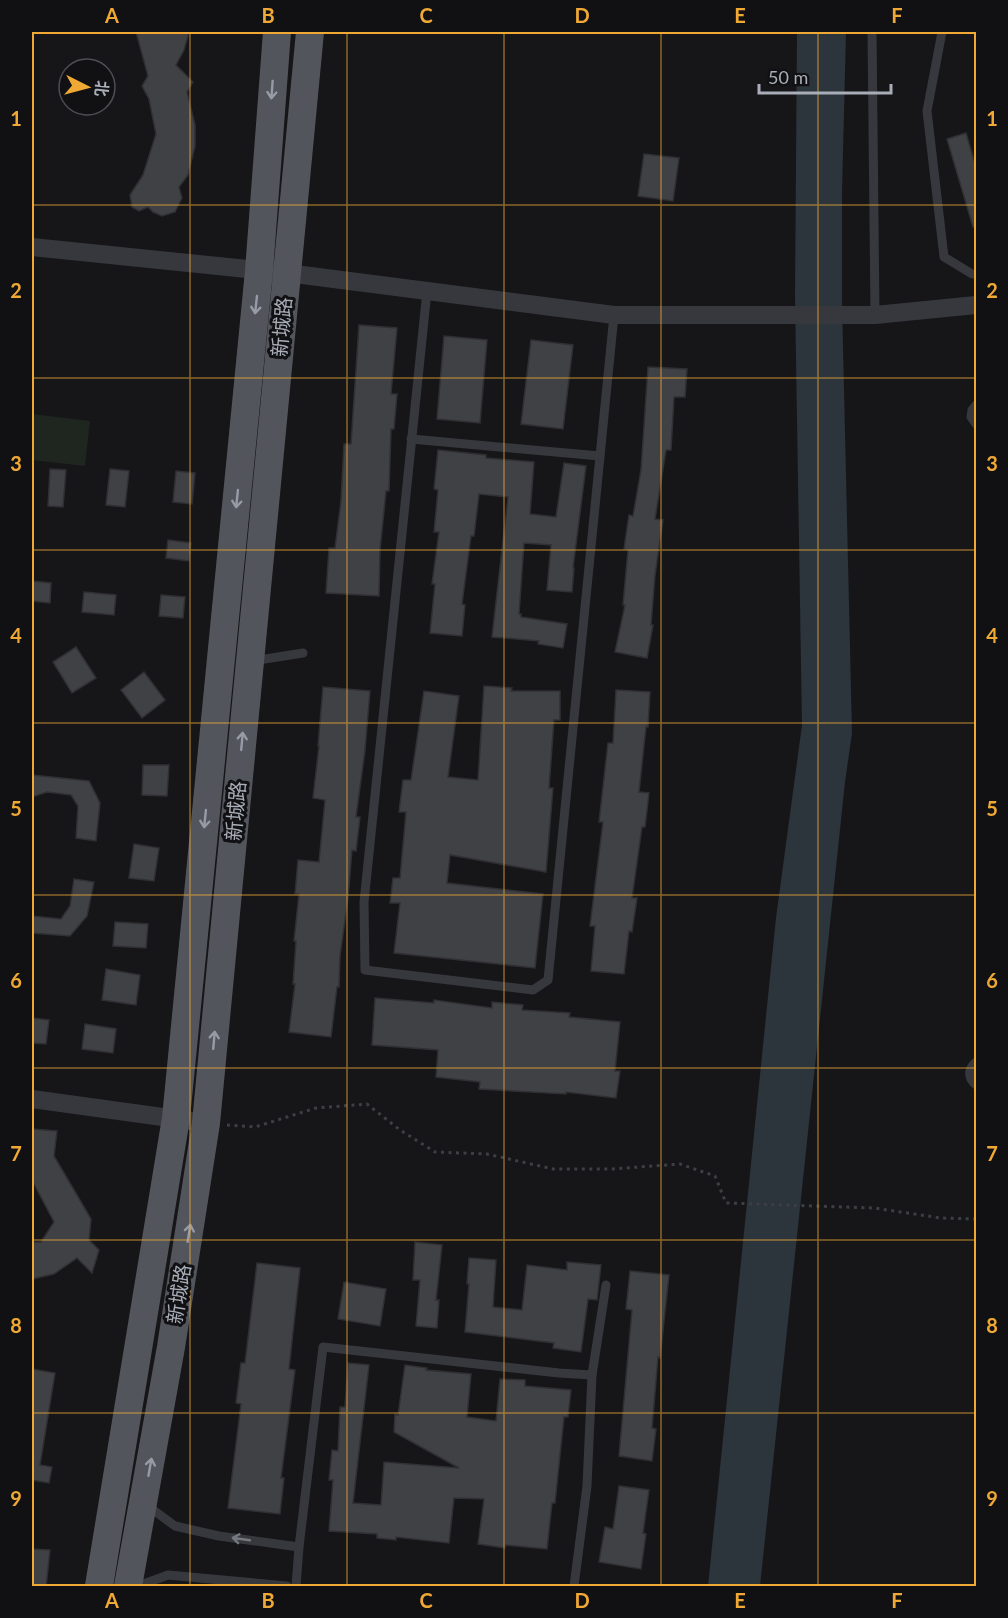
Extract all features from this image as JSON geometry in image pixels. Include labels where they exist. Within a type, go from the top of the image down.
[{"type":"main road","name":"新城路","points":[[99,1587],[176,1118],[259,271],[277,32]]},
{"type":"main road","name":"新城路","points":[[128,1587],[171,1347],[206,1123],[310,32]]},
{"type":"street","points":[[32,247],[287,273],[614,315],[875,315],[976,305]]},
{"type":"street","points":[[32,1099],[206,1123]]},
{"type":"lane","points":[[872,32],[875,315]]},
{"type":"lane","points":[[942,32],[927,111],[944,257],[972,274],[976,274]]},
{"type":"lane","points":[[427,291],[364,902],[365,970],[533,990],[548,980],[614,315]]},
{"type":"lane","points":[[976,405],[971,417],[976,424]]},
{"type":"lane","points":[[411,439],[600,456]]},
{"type":"lane","points":[[250,662],[303,653]]},
{"type":"lane","points":[[976,1062],[969,1074],[976,1085]]},
{"type":"lane","points":[[574,1587],[587,1486],[592,1375],[606,1285]]},
{"type":"lane","points":[[296,1587],[323,1347],[592,1375]]},
{"type":"lane","points":[[143,1502],[175,1526],[219,1536],[299,1547]]},
{"type":"lane","points":[[138,1587],[168,1575],[287,1587]]},
{"type":"path","points":[[206,1123],[255,1127],[316,1108],[367,1104],[400,1130],[435,1152],[487,1154],[553,1168],[612,1169],[680,1164],[715,1176],[726,1203],[874,1208],[941,1218],[976,1219]]},
{"type":"shaded area","points":[[797,32],[846,32],[842,304],[852,733],[760,1586],[708,1586],[776,918],[802,725],[795,296]]},
{"type":"shaded area","points":[[32,414],[90,421],[85,466],[32,460]]},
{"type":"building","points":[[136,32],[189,32],[184,50],[176,65],[193,82],[187,92],[195,125],[195,146],[188,175],[179,187],[182,198],[175,212],[162,216],[148,207],[139,211],[132,207],[130,195],[143,175],[156,134],[149,99],[142,86],[148,76]]},
{"type":"building","points":[[966,133],[976,167],[976,227],[973,227],[947,139]]},
{"type":"building","points":[[644,154],[679,158],[673,201],[638,196]]},
{"type":"building","points":[[359,325],[397,328],[391,394],[397,394],[394,429],[391,429],[389,491],[386,491],[380,550],[379,596],[326,593],[329,548],[335,548],[341,501],[344,444],[351,444]]},
{"type":"building","points":[[444,336],[487,340],[480,423],[437,419]]},
{"type":"building","points":[[531,340],[573,345],[563,429],[521,424]]},
{"type":"building","points":[[648,367],[687,369],[685,397],[674,397],[671,450],[666,450],[655,519],[663,520],[655,575],[651,625],[653,625],[647,658],[615,652],[625,605],[623,605],[628,550],[624,549],[629,515],[633,516],[641,470]]},
{"type":"building","points":[[438,450],[486,455],[486,458],[534,462],[530,514],[556,517],[564,463],[586,466],[572,592],[547,590],[551,545],[524,543],[519,614],[521,617],[567,624],[563,648],[538,644],[539,641],[492,637],[508,497],[479,494],[462,604],[465,605],[462,636],[430,633],[435,584],[432,584],[439,532],[434,532],[438,490],[434,489]]},
{"type":"building","points":[[50,469],[66,470],[63,507],[48,506]]},
{"type":"building","points":[[110,469],[129,471],[125,507],[106,505]]},
{"type":"building","points":[[176,471],[195,473],[192,504],[173,502]]},
{"type":"building","points":[[168,540],[191,543],[189,561],[166,558]]},
{"type":"building","points":[[32,581],[51,583],[50,603],[32,601]]},
{"type":"building","points":[[84,592],[116,595],[114,615],[82,612]]},
{"type":"building","points":[[161,595],[185,597],[183,618],[159,616]]},
{"type":"building","points":[[76,647],[96,678],[72,693],[53,662]]},
{"type":"building","points":[[144,672],[165,700],[142,718],[121,690]]},
{"type":"building","points":[[484,686],[512,688],[511,691],[560,691],[560,720],[554,720],[549,788],[553,788],[546,872],[450,855],[447,883],[543,894],[535,968],[394,953],[400,903],[390,903],[393,878],[400,878],[406,812],[399,812],[403,780],[411,780],[424,691],[459,696],[448,777],[478,780]]},
{"type":"building","points":[[323,687],[370,691],[356,817],[360,817],[356,851],[352,850],[340,956],[339,987],[337,987],[331,1037],[289,1032],[295,984],[293,984],[296,941],[294,941],[299,894],[295,894],[298,860],[319,862],[325,800],[313,798]]},
{"type":"building","points":[[616,690],[650,692],[648,727],[646,727],[639,792],[649,793],[632,898],[637,898],[632,932],[629,931],[624,974],[591,971],[595,926],[590,926],[603,822],[599,822],[608,743],[613,743]]},
{"type":"building","points":[[143,765],[169,765],[167,796],[142,795]]},
{"type":"building","points":[[32,775],[89,781],[100,803],[96,841],[76,838],[78,806],[71,795],[47,792],[32,797]]},
{"type":"building","points":[[134,844],[159,848],[154,881],[129,878]]},
{"type":"building","points":[[74,879],[94,882],[87,916],[70,936],[32,933],[32,916],[61,919],[70,906]]},
{"type":"building","points":[[115,922],[148,924],[146,948],[113,946]]},
{"type":"building","points":[[106,969],[140,975],[136,1005],[102,1000]]},
{"type":"building","points":[[375,998],[434,1003],[434,1000],[492,1008],[492,1002],[523,1005],[522,1010],[570,1013],[569,1017],[620,1022],[615,1071],[620,1071],[616,1098],[566,1092],[566,1094],[479,1089],[480,1082],[436,1077],[438,1050],[372,1045]]},
{"type":"building","points":[[32,1018],[49,1020],[46,1044],[32,1043]]},
{"type":"building","points":[[85,1024],[116,1029],[113,1053],[82,1049]]},
{"type":"building","points":[[32,1129],[57,1131],[54,1156],[91,1219],[89,1240],[99,1250],[92,1273],[77,1258],[54,1274],[32,1279],[32,1242],[41,1242],[54,1222],[32,1180]]},
{"type":"building","points":[[415,1242],[442,1245],[436,1300],[439,1300],[437,1328],[416,1326],[420,1280],[413,1280]]},
{"type":"building","points":[[469,1258],[496,1260],[493,1307],[522,1310],[527,1265],[567,1270],[567,1262],[601,1265],[597,1300],[588,1299],[581,1352],[553,1348],[554,1343],[465,1332]]},
{"type":"building","points":[[257,1263],[300,1268],[289,1369],[295,1370],[281,1478],[284,1478],[280,1514],[228,1508],[241,1404],[236,1403],[241,1363],[245,1363]]},
{"type":"building","points":[[630,1271],[669,1275],[660,1358],[658,1357],[652,1428],[656,1429],[652,1461],[619,1456],[632,1310],[626,1309]]},
{"type":"building","points":[[344,1282],[386,1289],[380,1326],[338,1319]]},
{"type":"building","points":[[348,1363],[369,1365],[353,1503],[381,1505],[384,1462],[459,1468],[394,1432],[395,1414],[398,1415],[405,1365],[427,1368],[426,1370],[471,1374],[467,1417],[496,1421],[500,1379],[525,1380],[525,1386],[571,1390],[568,1417],[564,1417],[555,1503],[552,1503],[547,1549],[506,1545],[505,1548],[478,1544],[484,1499],[454,1498],[449,1543],[396,1537],[396,1540],[377,1538],[377,1534],[329,1531],[333,1480],[329,1480],[332,1450],[338,1451],[340,1407],[345,1407]]},
{"type":"building","points":[[32,1369],[55,1373],[40,1465],[52,1467],[49,1483],[32,1480]]},
{"type":"building","points":[[619,1486],[649,1490],[641,1569],[599,1562],[605,1527],[613,1529]]},
{"type":"building","points":[[32,1549],[50,1550],[46,1587],[32,1587]]}]
